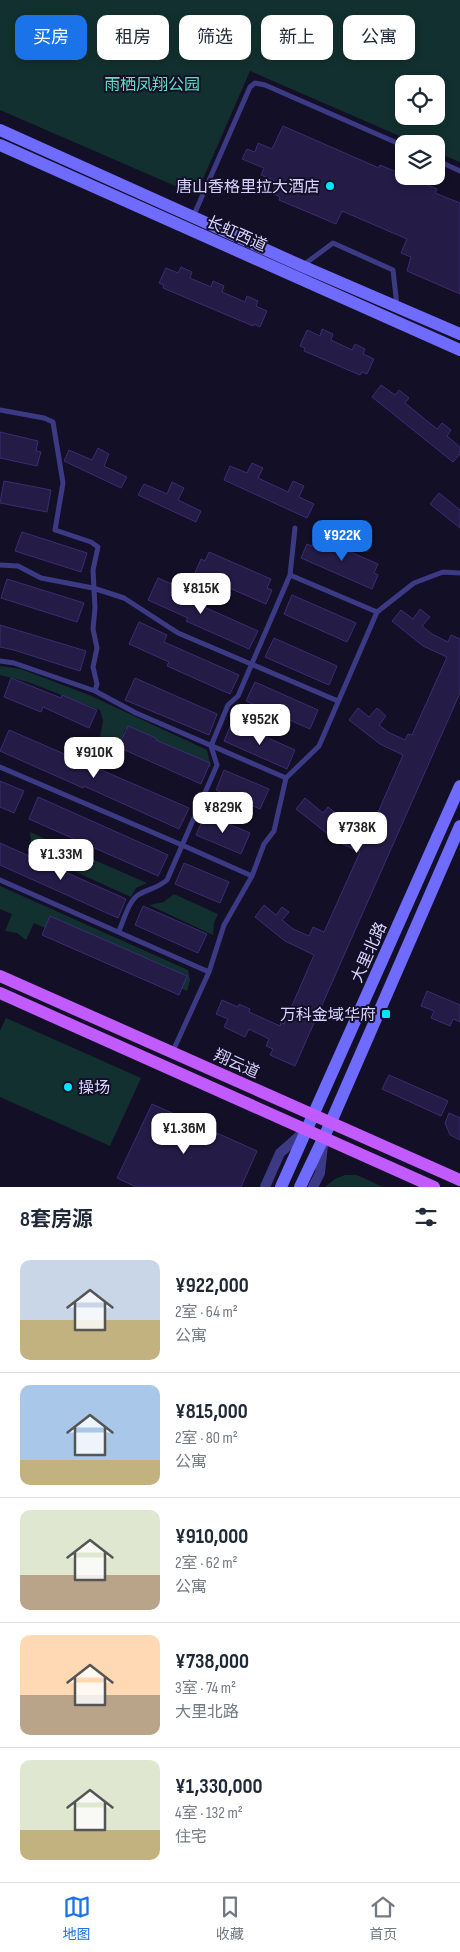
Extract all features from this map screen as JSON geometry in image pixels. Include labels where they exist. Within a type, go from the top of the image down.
[{"type":"main road","name":"长虹西道","points":[[0,130],[302,266],[460,334]]},
{"type":"main road","name":"长虹西道","points":[[0,145],[460,350]]},
{"type":"main road","name":"大里北路","points":[[281,1187],[460,786]]},
{"type":"main road","name":"大里北路","points":[[300,1187],[324,1139],[456,844],[460,826]]},
{"type":"main road","name":"翔云道","points":[[0,976],[460,1180]]},
{"type":"main road","name":"翔云道","points":[[0,993],[434,1187]]},
{"type":"street","points":[[265,1187],[280,1152],[307,1129]]},
{"type":"street","points":[[313,1187],[320,1173],[324,1139]]},
{"type":"lane","points":[[193,217],[250,87],[255,83],[265,85],[395,142]]},
{"type":"lane","points":[[445,164],[460,171]]},
{"type":"lane","points":[[302,266],[333,243],[393,270],[397,306]]},
{"type":"lane","points":[[0,410],[44,418],[53,422],[63,483],[55,530],[92,542],[98,548],[93,570],[95,608],[93,629],[97,648],[93,667],[97,684],[95,691]]},
{"type":"lane","points":[[119,931],[132,901],[138,895],[161,886],[167,880],[217,765],[211,746],[228,705],[238,696],[290,575],[295,528]]},
{"type":"lane","points":[[0,565],[18,566],[41,578],[94,588],[124,598],[178,632],[338,701]]},
{"type":"lane","points":[[172,1053],[209,972],[224,925],[252,876],[264,844],[274,832],[286,778],[319,746],[377,612],[414,583],[443,572],[460,573]]},
{"type":"lane","points":[[290,575],[377,612]]},
{"type":"lane","points":[[0,661],[14,663],[95,691],[136,714],[286,778]]},
{"type":"lane","points":[[0,767],[252,876]]},
{"type":"lane","points":[[0,880],[209,972]]},
{"type":"green space","name":"雨栖凤翔公园","points":[[0,0],[460,0],[460,162],[445,156],[445,135],[397,135],[250,71],[196,195],[0,110]]},
{"type":"green space","points":[[0,666],[21,669],[89,695],[207,750],[211,767],[125,729],[117,754],[99,743],[103,721],[100,710],[28,682],[0,675]]},
{"type":"green space","points":[[30,832],[147,883],[136,888],[131,897],[32,852]]},
{"type":"green space","points":[[0,886],[188,970],[190,980],[187,991],[34,923],[26,940],[17,933],[5,931],[12,914],[0,909]]},
{"type":"green space","points":[[174,894],[218,914],[214,923],[213,935],[149,905],[164,902]]},
{"type":"green space","name":"操场","points":[[6,1018],[141,1078],[110,1146],[0,1097],[0,1031]]},
{"type":"green space","points":[[345,1175],[357,1175],[383,1187],[325,1187],[335,1179]]},
{"type":"building","points":[[283,126],[379,168],[380,165],[395,171],[395,185],[428,185],[437,189],[435,193],[460,203],[460,294],[407,271],[411,257],[401,253],[407,239],[342,211],[336,224],[279,200],[280,197],[272,193],[277,182],[261,175],[264,168],[242,159],[247,149],[255,152],[258,143],[272,149]]},
{"type":"building","points":[[181,267],[192,272],[190,278],[211,287],[213,281],[224,286],[222,292],[245,302],[247,296],[258,301],[256,306],[267,311],[260,327],[254,324],[253,326],[163,288],[164,285],[159,283],[166,268],[178,273]]},
{"type":"building","points":[[322,329],[333,334],[331,340],[352,350],[355,344],[365,349],[363,354],[374,359],[367,374],[362,372],[360,375],[304,351],[305,348],[300,346],[307,330],[320,336]]},
{"type":"building","points":[[381,385],[395,395],[399,390],[409,398],[405,403],[437,429],[442,423],[451,430],[447,436],[460,447],[460,454],[453,462],[372,397]]},
{"type":"building","points":[[0,432],[38,441],[36,451],[41,452],[37,466],[0,458]]},
{"type":"building","points":[[98,448],[109,454],[104,466],[127,477],[121,488],[64,461],[69,450],[92,460]]},
{"type":"building","points":[[252,463],[263,468],[258,478],[288,492],[293,481],[304,486],[299,497],[314,504],[307,518],[224,480],[230,466],[247,473]]},
{"type":"building","points":[[4,481],[51,490],[47,512],[0,503]]},
{"type":"building","points":[[172,482],[184,488],[178,500],[201,511],[196,522],[138,495],[144,484],[167,494]]},
{"type":"building","points":[[439,493],[460,510],[460,528],[430,504]]},
{"type":"building","points":[[22,532],[87,553],[81,572],[15,551]]},
{"type":"building","points":[[316,537],[378,564],[374,573],[378,575],[372,589],[301,558],[307,544],[312,546]]},
{"type":"building","points":[[209,552],[271,579],[267,588],[272,590],[266,604],[195,573],[201,559],[205,561]]},
{"type":"building","points":[[158,578],[187,591],[184,598],[258,631],[249,649],[186,621],[188,618],[148,600]]},
{"type":"building","points":[[7,579],[84,603],[77,622],[1,598]]},
{"type":"building","points":[[292,595],[356,623],[347,642],[284,614]]},
{"type":"building","points":[[420,609],[430,617],[422,626],[432,634],[448,642],[451,635],[460,639],[460,693],[295,1066],[270,1055],[273,1049],[266,1046],[269,1039],[249,1029],[245,1037],[224,1027],[228,1019],[216,1014],[222,1000],[238,1007],[239,1004],[250,1009],[249,1012],[280,1026],[281,1023],[284,1024],[314,955],[285,941],[255,917],[264,905],[276,915],[282,907],[289,912],[282,920],[293,929],[309,936],[313,927],[324,932],[360,852],[338,842],[296,809],[305,798],[323,813],[328,807],[337,814],[332,820],[345,830],[363,838],[366,832],[369,833],[403,755],[380,744],[349,720],[358,708],[369,717],[377,708],[386,716],[379,725],[388,732],[405,740],[408,734],[412,735],[447,657],[423,646],[392,621],[401,610],[413,619]]},
{"type":"building","points":[[139,622],[167,635],[164,642],[239,675],[230,694],[167,666],[169,662],[129,644]]},
{"type":"building","points":[[0,625],[86,651],[80,671],[0,647]]},
{"type":"building","points":[[274,638],[337,666],[329,685],[265,657]]},
{"type":"building","points":[[11,678],[61,698],[62,695],[97,710],[89,728],[43,707],[41,712],[4,697]]},
{"type":"building","points":[[135,678],[217,714],[209,735],[125,700]]},
{"type":"building","points":[[255,682],[318,710],[310,729],[246,701]]},
{"type":"building","points":[[232,722],[295,750],[287,769],[224,741]]},
{"type":"building","points":[[128,726],[210,763],[201,784],[118,747]]},
{"type":"building","points":[[9,730],[189,808],[179,829],[0,751]]},
{"type":"building","points":[[224,770],[269,789],[260,809],[216,790]]},
{"type":"building","points":[[0,781],[24,791],[14,813],[0,807]]},
{"type":"building","points":[[38,797],[168,855],[158,876],[29,819]]},
{"type":"building","points":[[205,814],[250,833],[241,854],[196,835]]},
{"type":"building","points":[[0,843],[126,899],[118,918],[0,865]]},
{"type":"building","points":[[184,863],[229,882],[220,903],[175,884]]},
{"type":"building","points":[[143,906],[207,934],[198,953],[135,925]]},
{"type":"building","points":[[50,916],[187,976],[179,995],[42,935]]},
{"type":"building","points":[[427,991],[460,1005],[460,1022],[453,1019],[450,1026],[431,1018],[434,1011],[421,1006]]},
{"type":"building","points":[[389,1075],[448,1101],[441,1116],[382,1089]]},
{"type":"building","points":[[152,1104],[257,1151],[241,1187],[136,1187],[117,1178]]},
{"type":"building","points":[[449,1113],[460,1118],[460,1140],[450,1135],[445,1123]]},
{"type":"place","name":"唐山香格里拉大酒店","points":[[330,186]]},
{"type":"place","name":"万科金域华府","points":[[386,1014]]},
{"type":"place","name":"操场","points":[[68,1087]]}]
